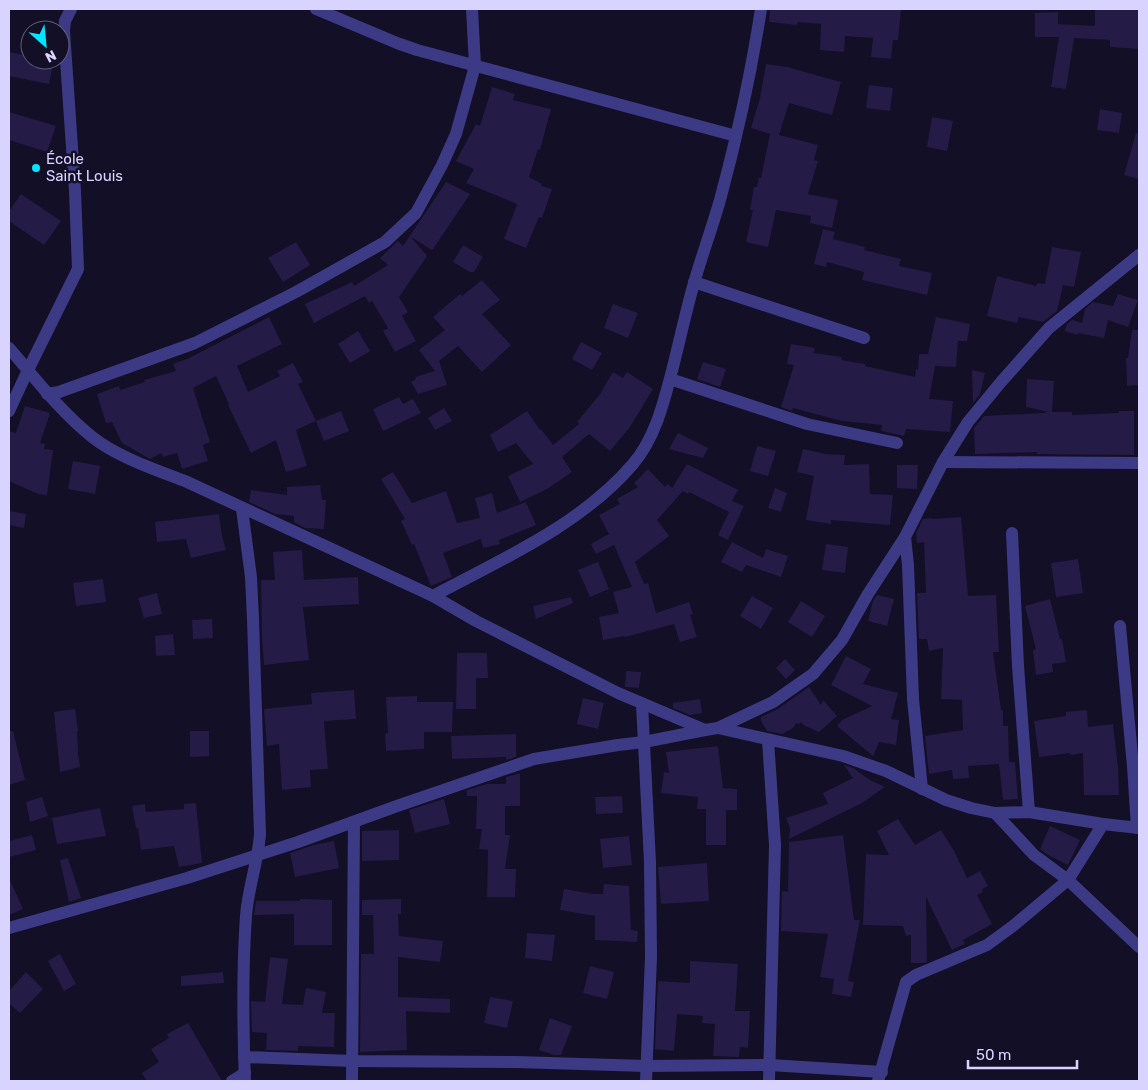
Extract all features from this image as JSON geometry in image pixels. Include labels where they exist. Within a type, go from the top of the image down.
[{"type":"street","points":[[9,411],[78,269],[64,31],[65,20],[71,9]]},
{"type":"street","points":[[316,9],[397,43],[475,66],[736,136]]},
{"type":"street","points":[[46,394],[195,343],[296,292],[386,242],[416,213],[442,165],[456,134],[475,66],[472,9]]},
{"type":"street","points":[[433,596],[535,541],[572,518],[604,492],[634,463],[652,435],[663,406],[694,282],[719,201],[736,136],[750,74],[761,9]]},
{"type":"street","points":[[9,928],[178,880],[259,854],[534,759],[644,742],[712,729],[773,702],[813,674],[842,640],[868,594],[905,537],[943,462],[968,422],[1000,382],[1049,328],[1139,255]]},
{"type":"street","points":[[694,282],[864,338]]},
{"type":"street","points":[[9,348],[46,394],[92,437],[112,449],[147,467],[185,481],[433,596],[476,621],[618,693],[642,704],[712,729],[843,756],[886,772],[946,800],[995,813],[1029,812],[1138,828],[1120,626]]},
{"type":"street","points":[[670,379],[807,424],[897,443]]},
{"type":"street","points":[[943,462],[1139,463]]},
{"type":"street","points":[[232,1081],[245,1077],[246,916],[248,897],[259,854],[260,834],[251,577],[242,509]]},
{"type":"street","points":[[1012,533],[1018,666],[1029,812]]},
{"type":"street","points":[[905,537],[908,565],[913,699],[922,789]]},
{"type":"street","points":[[642,704],[650,862],[651,957],[646,1081]]},
{"type":"street","points":[[768,740],[775,845],[769,1081]]},
{"type":"street","points":[[995,813],[1034,855],[1068,880],[1139,947]]},
{"type":"street","points":[[352,1081],[354,822]]},
{"type":"street","points":[[244,1057],[352,1061],[516,1062],[646,1066],[770,1065],[880,1077],[906,982],[916,975],[987,945],[1014,926],[1068,880],[1103,824]]},
{"type":"building","points":[[770,9],[901,9],[898,40],[893,40],[891,59],[871,57],[873,38],[845,36],[844,52],[820,50],[821,24],[798,22],[797,25],[769,22]]},
{"type":"building","points":[[1095,9],[1139,9],[1139,49],[1110,47],[1110,40],[1074,38],[1066,89],[1051,87],[1059,37],[1035,37],[1035,13],[1058,12],[1058,24],[1095,26]]},
{"type":"building","points":[[9,52],[20,54],[20,70],[52,70],[49,84],[9,76]]},
{"type":"building","points":[[766,64],[787,67],[841,82],[832,115],[789,103],[779,135],[818,145],[814,160],[818,161],[808,194],[838,200],[832,228],[810,223],[811,216],[776,210],[768,247],[746,242],[753,210],[750,210],[754,187],[757,187],[759,178],[761,178],[770,134],[751,128],[760,98]]},
{"type":"building","points":[[869,85],[893,88],[890,111],[866,108]]},
{"type":"building","points":[[492,87],[515,94],[513,100],[551,109],[540,150],[538,149],[529,177],[542,184],[541,186],[552,189],[542,218],[539,217],[526,248],[504,239],[517,204],[466,183],[474,169],[456,161],[476,124],[480,126]]},
{"type":"building","points":[[1100,109],[1122,113],[1119,133],[1097,130]]},
{"type":"building","points":[[9,112],[56,126],[47,152],[9,140]]},
{"type":"building","points":[[932,117],[953,121],[947,151],[927,147]]},
{"type":"building","points":[[1136,133],[1139,134],[1139,179],[1124,175]]},
{"type":"building","points":[[446,182],[470,194],[432,250],[411,237],[427,256],[399,297],[408,312],[402,316],[416,341],[395,352],[383,331],[388,328],[372,301],[369,303],[365,296],[314,323],[305,304],[352,282],[354,286],[388,265],[380,258],[398,241],[403,246]]},
{"type":"building","points":[[21,194],[61,221],[44,245],[9,221],[9,211]]},
{"type":"building","points":[[823,229],[835,232],[833,239],[865,247],[864,250],[901,259],[899,266],[932,273],[927,295],[862,280],[864,272],[827,262],[826,267],[814,264]]},
{"type":"building","points":[[296,242],[310,265],[283,282],[268,258]]},
{"type":"building","points":[[463,245],[483,257],[474,272],[470,272],[453,262]]},
{"type":"building","points":[[1052,247],[1081,252],[1074,287],[1063,285],[1057,311],[1043,322],[1019,317],[1017,323],[987,316],[997,276],[1036,286],[1037,283],[1045,284]]},
{"type":"building","points":[[482,280],[500,300],[482,314],[511,345],[482,372],[458,346],[439,361],[447,385],[418,394],[411,382],[416,379],[415,377],[435,371],[419,350],[445,330],[433,317],[460,294],[462,296]]},
{"type":"building","points":[[1118,294],[1138,300],[1128,327],[1108,320],[1104,338],[1078,333],[1078,335],[1065,331],[1067,324],[1072,320],[1082,323],[1085,309],[1093,302],[1113,306]]},
{"type":"building","points":[[613,304],[638,313],[628,338],[604,328]]},
{"type":"building","points":[[269,317],[282,344],[237,366],[248,392],[280,376],[277,371],[293,363],[303,382],[298,384],[316,421],[296,430],[307,466],[286,472],[276,440],[251,453],[216,376],[193,388],[210,442],[203,445],[208,461],[182,469],[177,453],[163,457],[161,453],[150,459],[122,443],[112,422],[106,423],[97,394],[119,386],[120,390],[145,382],[144,380],[176,371],[173,364],[187,359]]},
{"type":"building","points":[[936,317],[970,324],[967,341],[958,341],[956,367],[935,366],[929,399],[953,401],[950,432],[906,429],[904,436],[881,431],[882,425],[842,421],[793,408],[792,411],[781,407],[794,365],[787,364],[791,344],[815,348],[814,353],[842,357],[841,360],[915,377],[916,369],[918,370],[919,354],[928,354]]},
{"type":"building","points":[[1132,330],[1139,330],[1139,385],[1127,386],[1126,358],[1128,358]]},
{"type":"building","points":[[358,331],[370,351],[350,363],[338,344]]},
{"type":"building","points":[[581,342],[602,353],[592,370],[572,359]]},
{"type":"building","points":[[703,362],[726,369],[720,387],[697,379]]},
{"type":"building","points":[[972,370],[985,373],[980,394],[973,403]]},
{"type":"building","points":[[613,372],[623,378],[627,372],[653,389],[630,427],[610,451],[589,434],[562,457],[572,472],[547,489],[520,502],[508,476],[533,464],[516,443],[498,452],[490,435],[527,411],[553,445],[579,424],[577,422],[600,394]]},
{"type":"building","points":[[1027,379],[1054,381],[1052,412],[1072,412],[1072,415],[1134,411],[1134,455],[1037,454],[1037,452],[975,454],[974,428],[984,416],[1049,412],[1026,407]]},
{"type":"building","points":[[399,397],[403,404],[413,399],[421,413],[383,431],[373,409]]},
{"type":"building","points":[[25,406],[50,413],[40,443],[45,444],[44,449],[53,450],[47,495],[38,494],[9,481],[9,431],[16,433]]},
{"type":"building","points":[[444,408],[452,421],[435,430],[428,418]]},
{"type":"building","points":[[341,411],[349,431],[324,441],[316,421]]},
{"type":"building","points":[[678,433],[708,448],[703,458],[669,449]]},
{"type":"building","points":[[757,446],[776,451],[768,476],[750,471]]},
{"type":"building","points":[[803,449],[826,454],[845,455],[844,465],[869,464],[870,494],[893,495],[890,525],[831,520],[831,524],[806,520],[814,476],[797,472]]},
{"type":"building","points":[[73,461],[100,466],[95,494],[68,489]]},
{"type":"building","points":[[687,464],[738,490],[732,501],[744,506],[728,540],[718,535],[729,512],[689,492],[688,494],[683,491],[657,520],[669,536],[635,562],[644,584],[648,583],[656,613],[689,602],[693,614],[690,615],[697,637],[680,642],[674,624],[625,637],[603,640],[599,617],[619,613],[613,592],[632,587],[614,545],[596,554],[591,544],[609,534],[599,515],[620,504],[617,499],[638,487],[634,483],[648,469],[665,487],[668,484],[672,488]]},
{"type":"building","points":[[897,465],[918,465],[917,489],[897,488]]},
{"type":"building","points":[[393,472],[412,503],[446,491],[457,523],[480,518],[475,498],[492,493],[497,513],[526,502],[536,525],[499,540],[500,544],[483,548],[481,539],[443,553],[452,577],[431,586],[414,544],[412,545],[401,521],[405,519],[381,479]]},
{"type":"building","points":[[320,485],[322,500],[326,500],[324,529],[305,528],[294,522],[294,516],[275,514],[249,502],[251,490],[287,495],[287,487]]},
{"type":"building","points":[[775,488],[787,493],[781,512],[768,508]]},
{"type":"building","points":[[9,511],[26,514],[24,528],[9,525]]},
{"type":"building","points":[[219,514],[226,550],[191,558],[186,539],[157,542],[155,522]]},
{"type":"building","points":[[961,517],[968,596],[996,595],[999,652],[993,652],[1001,710],[1003,710],[1003,726],[1008,726],[1009,762],[1015,762],[1018,799],[1003,800],[999,764],[968,766],[969,778],[953,779],[952,770],[929,774],[925,736],[963,730],[962,700],[941,699],[943,648],[929,651],[927,639],[919,639],[917,593],[926,593],[924,542],[917,543],[916,533],[923,519]]},
{"type":"building","points":[[732,542],[763,558],[766,549],[788,556],[781,577],[746,565],[742,572],[721,562]]},
{"type":"building","points":[[826,544],[848,547],[845,573],[822,570]]},
{"type":"building","points":[[302,550],[304,580],[358,577],[359,604],[303,607],[309,660],[264,665],[261,580],[275,580],[273,552]]},
{"type":"building","points":[[1078,559],[1083,593],[1056,597],[1051,563]]},
{"type":"building","points":[[598,562],[609,589],[590,597],[578,570]]},
{"type":"building","points":[[103,579],[106,602],[76,606],[73,583]]},
{"type":"building","points":[[157,593],[162,614],[144,618],[138,598]]},
{"type":"building","points":[[877,595],[894,599],[887,626],[868,621],[873,601]]},
{"type":"building","points":[[752,596],[773,608],[761,629],[740,616]]},
{"type":"building","points":[[571,597],[573,603],[536,619],[533,606]]},
{"type":"building","points":[[1050,599],[1060,639],[1062,639],[1066,662],[1052,664],[1053,672],[1036,675],[1033,650],[1036,649],[1025,606]]},
{"type":"building","points":[[801,601],[825,616],[812,637],[788,622]]},
{"type":"building","points":[[212,619],[213,638],[193,639],[192,620]]},
{"type":"building","points":[[173,634],[175,655],[156,656],[155,636]]},
{"type":"building","points":[[457,653],[487,653],[488,678],[476,678],[476,709],[456,709]]},
{"type":"building","points":[[846,656],[871,669],[863,684],[898,693],[891,719],[899,720],[896,745],[879,742],[873,756],[837,726],[842,720],[872,706],[831,685]]},
{"type":"building","points":[[785,659],[795,670],[786,679],[776,668]]},
{"type":"building","points":[[626,671],[641,672],[639,688],[625,687]]},
{"type":"building","points":[[809,687],[821,705],[823,700],[837,716],[819,732],[805,726],[801,722],[799,724],[796,723],[794,727],[783,734],[767,731],[761,721],[761,717],[778,709]]},
{"type":"building","points":[[354,690],[356,719],[324,721],[328,769],[310,770],[311,787],[282,790],[279,744],[267,746],[264,709],[312,704],[311,693]]},
{"type":"building","points":[[417,696],[417,702],[453,702],[452,732],[424,732],[424,749],[386,751],[385,734],[388,733],[386,697]]},
{"type":"building","points":[[583,698],[604,703],[598,729],[577,724]]},
{"type":"building","points":[[700,699],[702,713],[690,715],[673,708],[673,703]]},
{"type":"building","points":[[75,709],[80,767],[60,772],[54,712]]},
{"type":"building","points":[[1087,710],[1088,727],[1113,724],[1119,795],[1084,795],[1083,753],[1039,757],[1034,721],[1066,716],[1066,712]]},
{"type":"building","points":[[9,731],[13,731],[25,780],[9,785]]},
{"type":"building","points":[[190,731],[209,731],[209,756],[190,757]]},
{"type":"building","points":[[516,734],[516,757],[506,760],[506,757],[452,759],[451,736]]},
{"type":"building","points":[[718,746],[723,788],[737,789],[737,810],[726,810],[726,845],[706,845],[706,809],[697,809],[698,797],[661,793],[664,772],[669,773],[666,752]]},
{"type":"building","points":[[844,765],[853,768],[870,780],[885,787],[862,803],[789,839],[790,828],[786,818],[828,804],[823,793],[853,778]]},
{"type":"building","points":[[520,774],[520,806],[505,806],[505,835],[510,835],[505,869],[516,869],[515,897],[487,897],[488,850],[479,849],[482,829],[476,829],[477,796],[467,796],[467,790],[487,784],[506,784],[506,777]]},
{"type":"building","points":[[622,796],[623,813],[596,814],[595,797]]},
{"type":"building","points":[[42,797],[48,816],[30,822],[26,802]]},
{"type":"building","points":[[444,799],[450,824],[415,833],[409,810]]},
{"type":"building","points":[[196,803],[202,863],[179,867],[174,846],[141,850],[132,806],[145,804],[146,812],[184,809],[184,804]]},
{"type":"building","points":[[100,808],[106,836],[57,844],[52,818]]},
{"type":"building","points":[[898,819],[915,845],[941,830],[967,878],[980,871],[988,886],[977,895],[992,924],[963,940],[965,944],[952,950],[926,897],[927,962],[923,963],[911,963],[911,935],[906,936],[903,926],[863,925],[866,854],[889,855],[877,831]]},
{"type":"building","points":[[1050,826],[1080,840],[1068,865],[1040,849]]},
{"type":"building","points":[[399,830],[399,860],[362,861],[362,831]]},
{"type":"building","points":[[32,835],[36,850],[9,857],[9,841]]},
{"type":"building","points":[[843,835],[854,920],[860,920],[848,981],[854,982],[851,997],[832,994],[834,979],[820,977],[828,934],[781,931],[782,891],[788,892],[789,842]]},
{"type":"building","points":[[629,836],[632,865],[603,868],[600,839]]},
{"type":"building","points":[[334,841],[339,868],[295,877],[290,853]]},
{"type":"building","points":[[68,858],[81,898],[69,902],[60,860]]},
{"type":"building","points":[[707,863],[709,901],[661,904],[658,867]]},
{"type":"building","points":[[9,878],[23,909],[9,915]]},
{"type":"building","points":[[604,884],[629,886],[631,930],[638,931],[637,942],[595,940],[595,916],[560,910],[564,889],[603,894]]},
{"type":"building","points":[[300,899],[332,900],[332,945],[294,945],[294,914],[254,915],[256,901],[300,901]]},
{"type":"building","points":[[401,899],[401,914],[398,914],[399,936],[443,941],[440,962],[398,957],[398,997],[450,999],[450,1013],[406,1011],[407,1050],[360,1052],[361,954],[374,954],[373,915],[362,915],[362,900]]},
{"type":"building","points":[[527,933],[555,935],[552,961],[525,958]]},
{"type":"building","points":[[60,954],[76,984],[64,991],[48,961]]},
{"type":"building","points":[[270,957],[288,959],[282,1004],[303,1005],[306,988],[326,992],[322,1013],[335,1013],[334,1047],[298,1046],[298,1051],[266,1050],[267,1033],[252,1032],[251,1001],[265,1002]]},
{"type":"building","points":[[690,961],[738,964],[735,1011],[750,1011],[748,1048],[740,1047],[739,1057],[713,1056],[715,1024],[702,1023],[703,1016],[677,1014],[674,1051],[655,1049],[658,981],[690,983]]},
{"type":"building","points":[[590,966],[614,972],[607,999],[583,993]]},
{"type":"building","points":[[26,972],[43,989],[20,1013],[9,1003],[9,991]]},
{"type":"building","points":[[223,972],[224,983],[181,986],[181,976]]},
{"type":"building","points":[[490,997],[513,1001],[507,1028],[484,1023]]},
{"type":"building","points":[[550,1018],[572,1026],[561,1055],[554,1055],[539,1050]]},
{"type":"building","points":[[188,1023],[222,1081],[147,1081],[142,1073],[159,1062],[151,1049],[169,1038],[167,1034]]},
{"type":"place","name":"École Saint Louis","points":[[36,168]]}]
